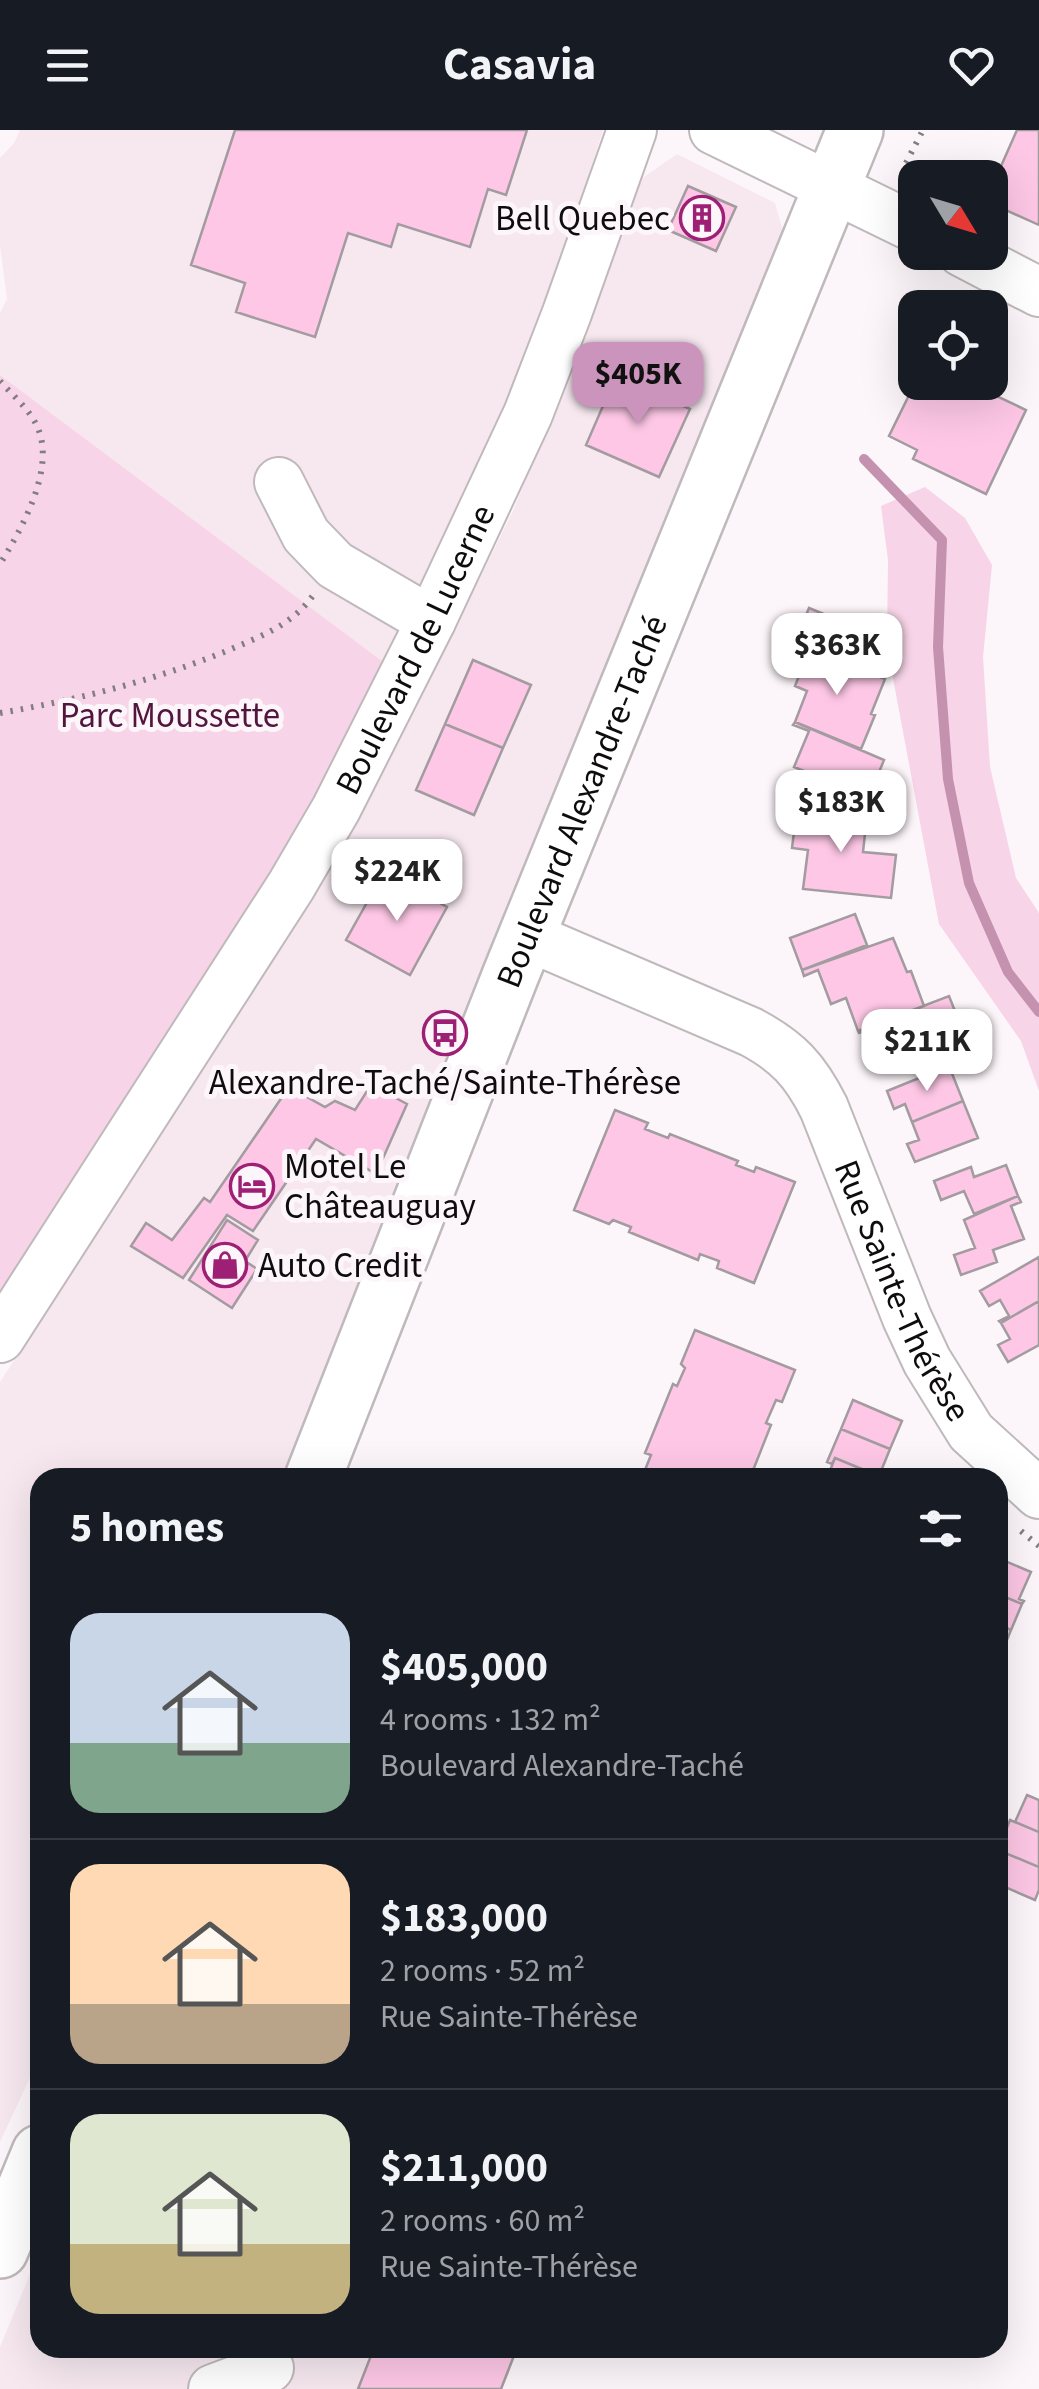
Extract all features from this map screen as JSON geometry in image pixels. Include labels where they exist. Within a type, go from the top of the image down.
[{"type":"main road","name":"Boulevard Alexandre-Taché","points":[[317,1468],[527,936],[855,130]]},
{"type":"main road","points":[[0,2250],[30,2177]]},
{"type":"street","name":"Boulevard de Lucerne","points":[[0,1338],[291,886],[336,808],[431,622],[528,414],[632,130]]},
{"type":"street","points":[[714,130],[898,219]]},
{"type":"street","points":[[997,270],[1039,292]]},
{"type":"street","points":[[279,482],[306,535],[336,565],[431,622]]},
{"type":"street","name":"Rue Sainte-Thérèse","points":[[527,936],[751,1032],[775,1045],[797,1064],[824,1108],[927,1361],[972,1432],[1039,1494]]},
{"type":"street","points":[[213,2389],[273,2368]]},
{"type":"path","points":[[907,160],[923,130]]},
{"type":"path","points":[[0,381],[32,418],[42,452],[32,500],[0,564]]},
{"type":"path","points":[[2,711],[97,694],[177,671],[272,632],[306,606],[336,565]]},
{"type":"shaded area","points":[[20,130],[603,130],[509,405],[386,664],[0,375],[0,313],[7,299],[0,245],[0,158]]},
{"type":"shaded area","points":[[677,154],[775,203],[789,253],[286,1468],[30,1468],[30,2078],[0,2142],[0,1382],[269,967],[413,715],[513,511],[576,359],[641,179]]},
{"type":"shaded area","points":[[30,2274],[30,2358],[506,2358],[494,2389],[0,2389],[0,2347]]},
{"type":"green space","name":"Parc Moussette","points":[[0,375],[386,664],[287,860],[0,1303]]},
{"type":"green space","points":[[925,487],[965,518],[992,565],[983,657],[990,767],[1016,878],[1039,913],[1039,1091],[1021,1041],[939,924],[887,646],[888,560],[881,506]]},
{"type":"building","points":[[235,130],[527,130],[506,195],[488,189],[470,247],[398,224],[391,247],[348,233],[315,337],[236,312],[245,283],[191,265]]},
{"type":"building","points":[[1017,130],[1039,130],[1039,225],[1008,211],[1008,160],[1004,160]]},
{"type":"building","name":"Bell Quebec","points":[[688,186],[736,207],[716,251],[668,230]]},
{"type":"building","points":[[616,376],[690,409],[659,477],[586,445]]},
{"type":"building","points":[[907,400],[1005,400],[1026,410],[986,494],[913,459],[917,450],[889,436]]},
{"type":"building","points":[[809,608],[875,635],[861,668],[795,642]]},
{"type":"building","points":[[795,642],[885,679],[861,749],[795,722],[807,691],[795,686],[809,651]]},
{"type":"building","points":[[473,660],[531,685],[503,748],[445,724]]},
{"type":"building","points":[[795,722],[884,760],[869,797],[794,767],[809,731],[793,725]]},
{"type":"building","points":[[445,724],[503,748],[474,815],[416,790]]},
{"type":"building","points":[[797,808],[867,815],[863,852],[896,855],[891,898],[803,889],[808,850],[792,848]]},
{"type":"building","points":[[384,872],[447,907],[410,975],[346,940]]},
{"type":"building","points":[[855,914],[867,945],[802,970],[790,938]]},
{"type":"building","points":[[893,938],[924,1006],[858,1031],[846,998],[831,1004],[818,970],[804,976],[802,970]]},
{"type":"building","points":[[949,996],[964,1034],[887,1063],[873,1027],[858,1031]]},
{"type":"building","points":[[949,1066],[963,1101],[912,1122],[905,1104],[894,1109],[887,1091]]},
{"type":"building","name":"Motel Le Châteauguay","points":[[371,1085],[407,1104],[376,1174],[316,1139],[253,1231],[227,1215],[183,1278],[131,1246],[146,1223],[172,1240],[204,1198],[210,1202],[289,1087],[325,1107],[335,1101],[355,1110]]},
{"type":"building","points":[[963,1101],[978,1138],[915,1162],[907,1144],[919,1140],[912,1122]]},
{"type":"building","points":[[615,1110],[648,1123],[645,1129],[668,1138],[670,1134],[738,1161],[736,1165],[754,1172],[756,1167],[795,1182],[754,1283],[717,1268],[719,1261],[700,1254],[698,1260],[629,1232],[631,1227],[613,1220],[609,1224],[574,1210]]},
{"type":"building","points":[[1006,1165],[1018,1196],[974,1214],[964,1191],[941,1200],[934,1181],[971,1167],[974,1177]]},
{"type":"building","points":[[1018,1196],[1021,1202],[1011,1206],[1024,1239],[993,1250],[997,1262],[961,1275],[954,1255],[975,1248],[964,1220]]},
{"type":"building","name":"Auto Credit","points":[[227,1220],[258,1240],[245,1261],[257,1269],[232,1308],[189,1280]]},
{"type":"building","points":[[1039,1257],[1039,1301],[1001,1323],[1009,1316],[1000,1300],[989,1306],[980,1291]]},
{"type":"building","points":[[1039,1301],[1039,1345],[1008,1362],[998,1345],[1010,1339],[1001,1323]]},
{"type":"building","points":[[695,1330],[795,1370],[782,1402],[776,1400],[766,1423],[771,1425],[754,1468],[646,1468],[651,1455],[645,1453],[673,1384],[677,1386],[685,1368],[681,1364]]},
{"type":"building","points":[[853,1400],[902,1421],[890,1449],[841,1429]]},
{"type":"building","points":[[841,1429],[890,1449],[882,1468],[859,1468],[835,1458],[832,1464],[827,1462]]},
{"type":"building","points":[[835,1458],[859,1468],[831,1468]]},
{"type":"building","points":[[1008,1562],[1031,1572],[1019,1599],[1024,1601],[1022,1604],[1008,1598]]},
{"type":"building","points":[[1008,1598],[1022,1604],[1011,1630],[1008,1629]]},
{"type":"building","points":[[1027,1795],[1039,1800],[1039,1832],[1015,1822]]},
{"type":"building","points":[[1010,1820],[1039,1832],[1039,1867],[1008,1854]]},
{"type":"building","points":[[1008,1854],[1039,1867],[1035,1900],[1008,1888]]},
{"type":"building","points":[[370,2358],[513,2358],[501,2389],[358,2389]]},
{"type":"waterway","points":[[864,459],[942,540],[938,647],[948,779],[969,883],[1008,972],[1039,1012]]},
{"type":"place","name":"Bell Quebec","points":[[702,218]]},
{"type":"place","name":"Alexandre-Taché/Sainte-Thérèse","points":[[445,1033]]},
{"type":"place","name":"Motel Le Châteauguay","points":[[252,1186]]},
{"type":"place","name":"Auto Credit","points":[[225,1265]]}]
